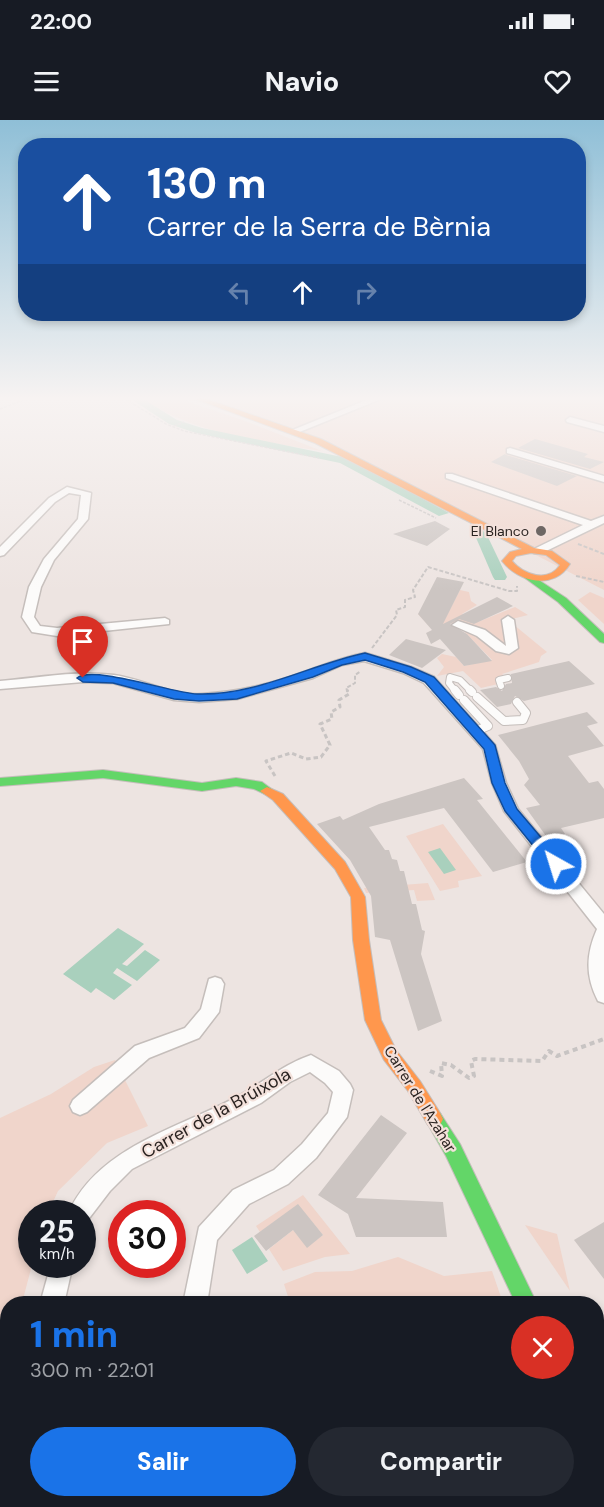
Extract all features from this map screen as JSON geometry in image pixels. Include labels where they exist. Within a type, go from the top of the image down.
[{"type":"street","points":[[359,462],[482,527],[535,550]]},
{"type":"street","points":[[546,462],[604,479]]},
{"type":"street","points":[[449,476],[592,525]]},
{"type":"street","points":[[0,553],[52,500],[67,490],[86,493],[83,519],[49,559],[35,587],[28,617],[36,628],[57,632],[165,622]]},
{"type":"street","points":[[510,563],[518,552],[560,546],[592,525],[604,520]]},
{"type":"street","points":[[482,527],[499,541],[510,563],[562,600],[604,640]]},
{"type":"street","points":[[560,546],[565,564],[562,572],[564,575],[562,600]]},
{"type":"street","points":[[527,576],[564,575]]},
{"type":"street","points":[[458,625],[481,633],[500,648],[509,650],[512,648],[508,620]]},
{"type":"street","points":[[0,686],[83,678],[114,679],[174,696],[199,698],[237,695],[309,675],[339,662],[365,657],[378,659],[429,680],[476,731],[490,748],[499,783],[511,811],[604,926]]},
{"type":"street","points":[[0,782],[103,774],[193,786],[236,782],[263,787]]},
{"type":"street","name":"Carrer de l'Azahar","points":[[263,787],[278,797],[340,866],[358,897],[360,940],[374,1020],[390,1055],[414,1086],[453,1150],[523,1296]]},
{"type":"street","points":[[604,932],[595,963],[600,968],[604,996]]},
{"type":"street","points":[[80,1106],[142,1052],[192,1033],[210,1012],[215,984]]},
{"type":"street","name":"Carrer de la Brúixola","points":[[90,1200],[124,1162],[254,1097],[283,1076],[311,1063],[332,1077],[343,1090],[337,1117],[309,1152],[281,1177],[241,1197],[207,1235],[196,1296]]},
{"type":"street","points":[[54,1296],[58,1278]]},
{"type":"lane","points":[[476,731],[488,726],[448,683],[450,677],[457,678],[504,721],[523,720],[525,713],[517,702]]},
{"type":"lane","points":[[501,686],[499,680],[508,678]]},
{"type":"path","points":[[397,498],[424,514],[440,519],[458,514]]},
{"type":"path","points":[[560,546],[604,554]]},
{"type":"path","points":[[263,787],[275,776],[266,761],[291,753],[306,759],[321,757],[330,745],[320,724],[332,719],[331,712],[340,707],[339,700],[349,694],[346,688],[355,683],[355,675],[363,670],[365,657],[397,615],[396,610],[405,608],[405,600],[415,597],[413,590],[428,567],[514,591],[518,590],[510,563]]},
{"type":"path","points":[[564,575],[604,582]]},
{"type":"path","points":[[426,1068],[441,1076],[441,1063],[451,1065],[469,1077],[474,1076],[471,1061],[475,1059],[506,1060],[520,1056],[543,1060],[549,1051],[557,1056],[604,1039]]},
{"type":"shaded area","points":[[354,462],[604,462],[604,590]]},
{"type":"shaded area","points":[[460,590],[469,592],[471,601],[477,605],[462,614],[478,622],[515,607],[528,615],[508,620],[547,652],[541,656],[539,662],[502,674],[511,681],[481,688],[463,671],[437,676],[444,667],[437,658],[442,654],[456,657],[464,666],[492,660],[456,623],[430,627],[418,614],[445,619]]},
{"type":"shaded area","points":[[590,592],[604,598],[604,624],[578,600]]},
{"type":"shaded area","points":[[443,824],[482,876],[458,881],[459,887],[440,891],[406,836]]},
{"type":"shaded area","points":[[440,848],[456,870],[444,874],[428,852]]},
{"type":"shaded area","points":[[428,883],[435,900],[417,901],[414,890],[366,893],[364,888]]},
{"type":"shaded area","points":[[118,928],[144,944],[122,964],[127,966],[145,950],[160,960],[137,981],[117,968],[113,973],[132,985],[114,1000],[96,988],[91,993],[63,974]]},
{"type":"shaded area","points":[[115,1060],[148,1126],[107,1143],[58,1191],[54,1200],[18,1200],[18,1278],[29,1278],[24,1296],[0,1296],[0,1118],[51,1094],[94,1067]]},
{"type":"shaded area","points":[[303,1195],[350,1254],[325,1257],[283,1271],[269,1249],[293,1230],[307,1247],[323,1235],[298,1205],[260,1232],[256,1226]]},
{"type":"shaded area","points":[[525,1225],[557,1234],[570,1291]]},
{"type":"shaded area","points":[[252,1237],[268,1261],[247,1274],[232,1250]]},
{"type":"shaded area","points":[[398,1257],[444,1276],[492,1271],[501,1296],[288,1296],[284,1284],[315,1272],[352,1271]]},
{"type":"building","points":[[491,462],[529,462],[577,476],[557,486]]},
{"type":"building","points":[[565,462],[604,462],[590,469]]},
{"type":"building","points":[[435,521],[450,529],[427,546],[393,534]]},
{"type":"building","points":[[437,577],[464,582],[443,624],[497,597],[513,606],[474,624],[459,619],[450,624],[467,634],[492,661],[464,666],[440,639],[431,644],[426,633],[432,630],[418,614]]},
{"type":"building","points":[[406,639],[446,650],[422,668],[389,655]]},
{"type":"building","points":[[569,661],[595,684],[524,701],[515,696],[511,704],[497,707],[480,690],[496,687],[502,691],[506,684],[512,683],[511,674]]},
{"type":"building","points":[[587,712],[598,723],[587,726],[604,746],[568,756],[589,783],[598,781],[604,789],[604,818],[561,828],[565,834],[546,836],[526,808],[540,805],[524,785],[529,779],[519,761],[498,735]]},
{"type":"building","points":[[464,778],[483,799],[477,800],[527,862],[493,872],[444,808],[369,827],[385,850],[389,850],[392,859],[397,860],[400,871],[404,871],[412,904],[416,904],[422,930],[425,931],[421,954],[442,1021],[418,1031],[390,940],[375,937],[371,896],[350,860],[317,824],[340,816],[343,820],[379,804]]},
{"type":"building","points":[[381,1115],[407,1133],[356,1198],[443,1202],[447,1237],[356,1237],[348,1214],[318,1195]]},
{"type":"building","points":[[298,1204],[323,1235],[307,1248],[293,1230],[266,1251],[254,1236]]},
{"type":"building","points":[[604,1222],[604,1279],[574,1240]]},
{"type":"waterway","points":[[346,462],[443,513]]},
{"type":"waterway","points":[[480,533],[500,577]]},
{"type":"traffic: fast","points":[[528,576],[562,600],[604,640]]},
{"type":"traffic: fast","points":[[0,782],[103,774],[202,787],[236,782],[257,785],[267,791]]},
{"type":"traffic: fast","points":[[434,1119],[453,1150],[523,1296]]},
{"type":"traffic: slow","points":[[359,462],[531,550]]},
{"type":"traffic: slow","points":[[531,550],[549,553],[565,564],[554,576],[536,578],[519,572],[507,561],[513,554],[531,550]]},
{"type":"traffic: slow","points":[[267,791],[278,797],[340,866],[358,897],[361,940],[373,1020],[390,1055],[414,1086],[434,1119]]},
{"type":"place","name":"El Blanco","points":[[541,531]]},
{"type":"route","points":[[83,678],[114,679],[174,696],[199,698],[237,695],[309,675],[339,662],[365,657],[378,659],[407,670],[429,680],[490,748],[499,783],[511,811],[556,864]]}]
